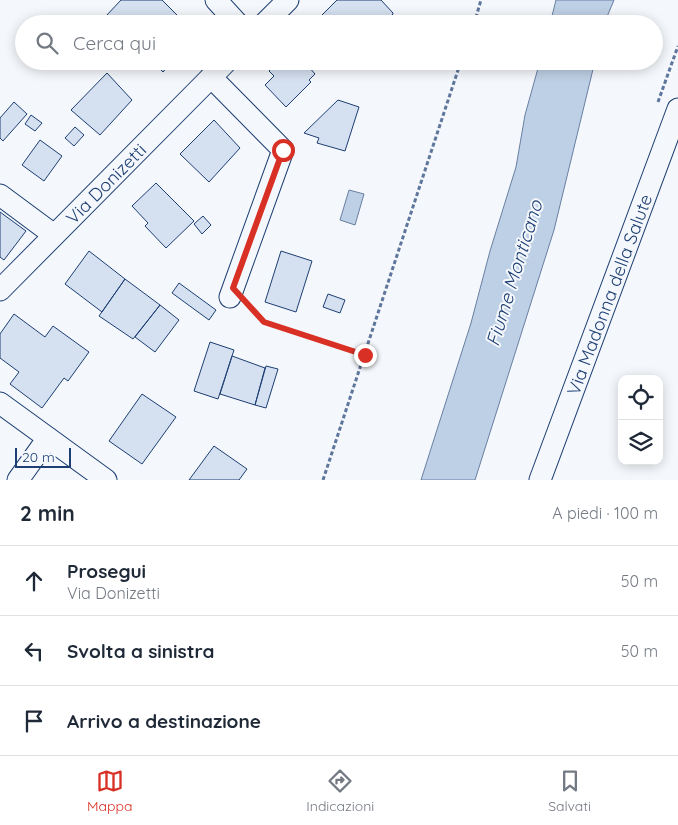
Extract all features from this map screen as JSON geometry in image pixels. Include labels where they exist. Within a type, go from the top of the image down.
[{"type":"street","points":[[216,0],[230,15]]},
{"type":"street","points":[[273,15],[288,0]]},
{"type":"street","name":"Via Donizetti","points":[[0,290],[218,70]]},
{"type":"street","points":[[211,77],[283,150],[232,293]]},
{"type":"street","name":"Via Madonna della Salute","points":[[540,480],[678,109]]},
{"type":"street","points":[[0,195],[54,235]]},
{"type":"street","points":[[0,404],[106,480]]},
{"type":"street","points":[[18,480],[48,438]]},
{"type":"path","points":[[477,15],[481,0]]},
{"type":"path","points":[[323,480],[458,70]]},
{"type":"path","points":[[232,293],[264,322],[365,355]]},
{"type":"water","points":[[556,0],[614,0],[608,15],[552,15]]},
{"type":"water","name":"Fiume Monticano","points":[[538,70],[593,70],[554,230],[475,480],[421,480],[471,323],[490,251],[516,167],[525,115]]},
{"type":"water","points":[[349,190],[364,194],[355,225],[340,220]]},
{"type":"building","points":[[121,0],[162,0],[177,15],[107,15]]},
{"type":"building","points":[[337,0],[381,0],[393,13],[392,15],[322,15]]},
{"type":"building","points":[[312,70],[315,74],[309,80],[311,82],[286,107],[265,85],[274,76],[269,71]]},
{"type":"building","points":[[107,73],[132,100],[100,135],[71,110]]},
{"type":"building","points":[[338,100],[359,107],[345,151],[317,143],[319,138],[304,133]]},
{"type":"building","points":[[14,102],[27,114],[3,141],[0,138],[0,118]]},
{"type":"building","points":[[31,115],[42,123],[35,131],[25,124]]},
{"type":"building","points":[[214,120],[240,148],[209,182],[180,154]]},
{"type":"building","points":[[75,127],[84,135],[74,146],[65,138]]},
{"type":"building","points":[[40,140],[62,156],[44,181],[22,165]]},
{"type":"building","points":[[156,183],[194,221],[166,248],[145,226],[148,223],[132,206]]},
{"type":"building","points":[[0,212],[26,231],[4,260],[0,257]]},
{"type":"building","points":[[203,216],[211,225],[202,234],[194,224]]},
{"type":"building","points":[[89,251],[125,279],[102,312],[65,284]]},
{"type":"building","points":[[281,251],[312,261],[296,312],[265,302]]},
{"type":"building","points":[[125,279],[160,305],[133,339],[99,316]]},
{"type":"building","points":[[179,283],[216,310],[209,320],[172,293]]},
{"type":"building","points":[[328,294],[345,300],[340,313],[323,307]]},
{"type":"building","points":[[160,305],[179,320],[155,352],[135,337]]},
{"type":"building","points":[[14,314],[45,337],[53,326],[89,352],[68,381],[64,378],[42,408],[10,384],[19,372],[0,358],[0,334]]},
{"type":"building","points":[[210,342],[234,350],[218,399],[194,391]]},
{"type":"building","points":[[232,356],[265,368],[255,405],[220,394]]},
{"type":"building","points":[[266,366],[278,369],[266,408],[255,405]]},
{"type":"building","points":[[142,394],[176,417],[142,464],[109,441]]},
{"type":"building","points":[[214,446],[247,469],[239,480],[189,480]]},
{"type":"route","points":[[283,150],[233,288],[264,322],[365,355]]}]
